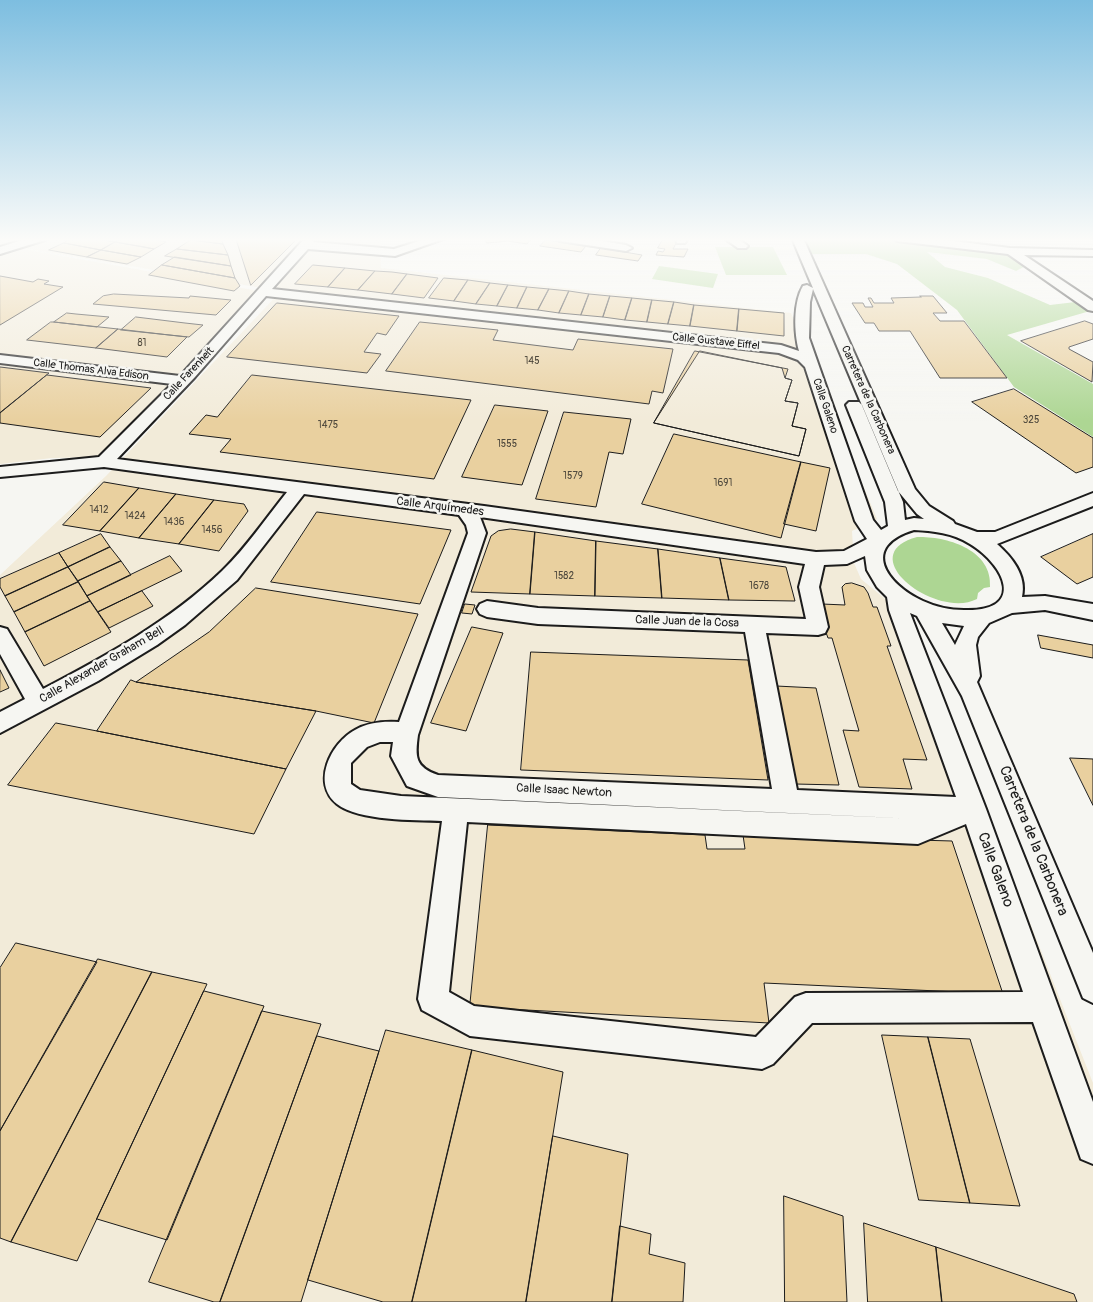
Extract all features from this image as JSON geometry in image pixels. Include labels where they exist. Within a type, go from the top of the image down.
[{"type":"street","name":"Calle Farenheit","points":[[104,462],[183,381],[258,299]]},
{"type":"street","name":"Calle Gustave Eiffel","points":[[325,299],[781,349],[804,357],[810,364]]},
{"type":"street","name":"Calle Galeno","points":[[805,299],[802,338],[872,544]]},
{"type":"street","name":"Carretera de la Carbonera","points":[[811,299],[894,502],[897,527]]},
{"type":"street","name":"Carretera de la Carbonera","points":[[824,299],[907,490],[923,510],[953,529]]},
{"type":"street","points":[[1083,299],[1093,307]]},
{"type":"street","points":[[781,349],[798,345],[802,338]]},
{"type":"street","name":"Calle Thomas Alva Edison","points":[[0,360],[183,381]]},
{"type":"street","name":"Calle Arquímedes","points":[[0,472],[59,464],[104,462],[816,559],[847,557],[872,544]]},
{"type":"street","points":[[253,482],[274,495],[281,511],[302,501],[333,493]]},
{"type":"street","name":"Calle Alexander Graham Bell","points":[[0,723],[154,637],[207,596],[231,574],[298,489]]},
{"type":"street","points":[[976,538],[997,538],[1093,499]]},
{"type":"street","points":[[465,510],[475,524],[477,533],[495,520],[509,516]]},
{"type":"street","points":[[816,559],[848,567],[890,588],[924,610],[954,618],[982,618],[997,614],[1008,606],[1015,590],[1015,580],[997,554],[976,538],[953,529],[914,524],[897,527],[872,544],[875,566],[890,588]]},
{"type":"street","name":"Calle Isaac Newton","points":[[477,533],[407,732],[403,756],[416,778],[438,786],[973,809]]},
{"type":"street","name":"Calle Juan de la Cosa","points":[[487,609],[538,616],[818,627],[809,587],[816,559]]},
{"type":"street","name":"Calle Galeno","points":[[890,588],[973,809],[1093,1147]]},
{"type":"street","points":[[1008,606],[1045,603],[1093,612]]},
{"type":"street","points":[[924,610],[972,694]]},
{"type":"street","points":[[972,694],[964,649],[966,638],[971,629],[982,618]]},
{"type":"street","points":[[754,625],[787,802]]},
{"type":"street","points":[[0,635],[38,702]]},
{"type":"street","name":"Carretera de la Carbonera","points":[[972,694],[1093,988]]},
{"type":"street","points":[[407,732],[379,731],[365,736],[341,757],[338,787],[347,798],[373,804],[456,810],[918,832],[973,809]]},
{"type":"street","points":[[456,810],[434,999],[470,1021],[762,1053],[806,1008],[1044,1007]]},
{"type":"shaded area","points":[[0,299],[257,299],[100,457],[52,458],[0,464]]},
{"type":"shaded area","points":[[274,299],[661,299],[791,313],[877,519],[852,531],[854,563],[861,579],[911,620],[1093,1083],[1093,1302],[0,1302],[0,575],[106,476]]},
{"type":"green space","points":[[942,299],[1036,299],[1050,305],[1084,301],[1093,307],[1090,311],[1007,335],[1093,384],[1093,437],[1014,387],[957,310]]},
{"type":"green space","points":[[917,537],[941,539],[966,548],[984,563],[989,574],[990,587],[984,588],[978,593],[977,599],[960,603],[941,601],[907,583],[896,570],[893,557],[899,546]]},
{"type":"building","points":[[0,299],[44,299],[0,325]]},
{"type":"building","points":[[100,299],[231,300],[216,315],[93,304]]},
{"type":"building","points":[[435,299],[455,299],[454,301]]},
{"type":"building","points":[[455,299],[479,299],[476,304],[454,301]]},
{"type":"building","points":[[479,299],[501,299],[497,306],[476,304]]},
{"type":"building","points":[[501,299],[521,299],[517,308],[497,306]]},
{"type":"building","points":[[521,299],[544,299],[538,310],[517,308]]},
{"type":"building","points":[[544,299],[565,299],[559,313],[538,310]]},
{"type":"building","points":[[565,299],[587,299],[581,315],[559,313]]},
{"type":"building","points":[[587,299],[609,299],[603,317],[581,315]]},
{"type":"building","points":[[609,299],[632,299],[625,320],[603,317]]},
{"type":"building","points":[[632,299],[652,300],[647,322],[625,320]]},
{"type":"building","points":[[868,299],[871,299],[874,303],[894,303],[891,299],[935,299],[947,313],[933,313],[940,321],[964,321],[1007,378],[940,378],[910,331],[879,331],[874,323],[865,323],[852,303],[863,303],[865,307],[873,307]]},
{"type":"building","points":[[652,300],[674,302],[668,324],[647,322]]},
{"type":"building","points":[[674,302],[694,305],[690,326],[668,324]]},
{"type":"building","points":[[277,303],[399,316],[386,335],[377,333],[364,352],[381,354],[367,373],[227,357]]},
{"type":"building","points":[[694,305],[739,309],[737,331],[690,326]]},
{"type":"building","points":[[739,309],[784,313],[784,336],[737,331]]},
{"type":"building","points":[[67,313],[109,317],[97,327],[54,322]]},
{"type":"building","points":[[136,317],[203,325],[189,337],[121,330]]},
{"type":"building","points":[[1085,321],[1093,324],[1093,339],[1069,347],[1069,349],[1093,362],[1092,382],[1021,341]]},
{"type":"building","points":[[51,322],[118,329],[96,348],[27,340]]},
{"type":"building","points":[[420,322],[498,330],[493,340],[573,350],[578,339],[673,349],[663,393],[652,391],[649,404],[386,371]]},
{"type":"building","points":[[118,329],[187,337],[167,357],[96,348]]},
{"type":"building","points":[[695,351],[788,369],[785,378],[792,380],[785,401],[798,403],[792,426],[806,429],[799,456],[654,423]]},
{"type":"building","points":[[700,351],[782,368],[785,378],[792,380],[785,401],[798,403],[792,426],[806,429],[799,456],[654,423]]},
{"type":"building","points":[[0,367],[49,373],[0,413]]},
{"type":"building","points":[[47,375],[151,388],[100,437],[0,423],[0,413]]},
{"type":"building","points":[[252,375],[471,400],[434,479],[220,452],[231,439],[189,434],[206,415],[217,417]]},
{"type":"building","points":[[1014,389],[1093,438],[1093,467],[1076,473],[972,402]]},
{"type":"building","points":[[495,405],[548,411],[522,485],[462,477]]},
{"type":"building","points":[[564,412],[631,419],[623,454],[609,452],[596,507],[536,499]]},
{"type":"building","points":[[674,434],[801,462],[781,538],[642,504]]},
{"type":"building","points":[[801,462],[830,468],[816,531],[784,524]]},
{"type":"building","points":[[104,482],[139,488],[100,531],[63,525]]},
{"type":"building","points":[[139,488],[176,494],[139,538],[100,531]]},
{"type":"building","points":[[176,494],[214,500],[179,544],[139,538]]},
{"type":"building","points":[[214,500],[244,504],[248,511],[219,551],[179,544]]},
{"type":"building","points":[[317,512],[451,530],[420,604],[271,582]]},
{"type":"building","points":[[511,529],[535,532],[530,594],[471,592],[491,536],[498,531]]},
{"type":"building","points":[[535,532],[596,541],[595,596],[530,594]]},
{"type":"building","points":[[101,534],[110,547],[68,567],[59,553]]},
{"type":"building","points":[[1093,534],[1093,577],[1077,584],[1041,557]]},
{"type":"building","points":[[596,541],[658,549],[662,598],[595,596]]},
{"type":"building","points":[[110,547],[121,561],[78,581],[68,567]]},
{"type":"building","points":[[658,549],[720,558],[729,600],[662,598]]},
{"type":"building","points":[[59,553],[68,567],[5,596],[0,587],[0,579]]},
{"type":"building","points":[[170,556],[182,571],[98,612],[87,596]]},
{"type":"building","points":[[720,558],[786,567],[795,601],[729,600]]},
{"type":"building","points":[[121,561],[131,575],[87,596],[78,581]]},
{"type":"building","points":[[68,567],[78,582],[14,612],[5,596]]},
{"type":"building","points":[[78,582],[90,601],[25,632],[14,612]]},
{"type":"building","points":[[852,583],[864,587],[873,607],[877,607],[891,646],[887,646],[927,760],[903,759],[912,789],[859,787],[843,730],[859,731],[832,638],[828,638],[824,627],[829,627],[822,604],[845,605],[842,587],[845,584]]},
{"type":"building","points":[[256,588],[418,614],[374,723],[316,711],[136,682],[209,632]]},
{"type":"building","points":[[142,591],[153,606],[109,628],[98,612]]},
{"type":"building","points":[[90,601],[111,632],[44,666],[25,632]]},
{"type":"building","points":[[465,604],[475,605],[472,614],[462,613]]},
{"type":"building","points":[[472,627],[503,633],[466,731],[431,723]]},
{"type":"building","points":[[1038,635],[1093,645],[1093,658],[1041,648]]},
{"type":"building","points":[[531,652],[748,660],[768,780],[521,770]]},
{"type":"building","points":[[0,670],[9,688],[0,692]]},
{"type":"building","points":[[131,680],[316,711],[286,769],[97,731]]},
{"type":"building","points":[[776,686],[816,688],[839,785],[795,784]]},
{"type":"building","points":[[56,723],[286,769],[254,834],[8,785]]},
{"type":"building","points":[[1070,758],[1093,759],[1093,805]]},
{"type":"building","points":[[488,825],[705,835],[707,849],[745,849],[743,835],[952,841],[1003,994],[764,983],[769,1023],[470,1007]]},
{"type":"building","points":[[16,943],[97,962],[0,1131],[0,968]]},
{"type":"building","points":[[98,959],[152,972],[11,1242],[0,1238],[0,1131]]},
{"type":"building","points":[[152,972],[207,984],[77,1261],[11,1242]]},
{"type":"building","points":[[204,991],[264,1006],[167,1240],[97,1219]]},
{"type":"building","points":[[262,1011],[321,1024],[220,1302],[214,1302],[149,1282]]},
{"type":"building","points":[[386,1030],[472,1050],[412,1302],[383,1302],[308,1280]]},
{"type":"building","points":[[882,1035],[928,1037],[970,1203],[919,1200]]},
{"type":"building","points":[[317,1036],[379,1051],[301,1302],[220,1302]]},
{"type":"building","points":[[928,1037],[970,1039],[1020,1206],[970,1203]]},
{"type":"building","points":[[472,1050],[563,1072],[526,1302],[412,1302]]},
{"type":"building","points":[[553,1136],[628,1154],[612,1302],[526,1302]]},
{"type":"building","points":[[784,1196],[843,1216],[847,1302],[785,1302]]},
{"type":"building","points":[[864,1223],[936,1247],[942,1302],[868,1302]]},
{"type":"building","points":[[620,1226],[651,1234],[649,1254],[685,1263],[683,1302],[612,1302]]},
{"type":"building","points":[[936,1247],[1074,1294],[1077,1302],[942,1302]]}]
